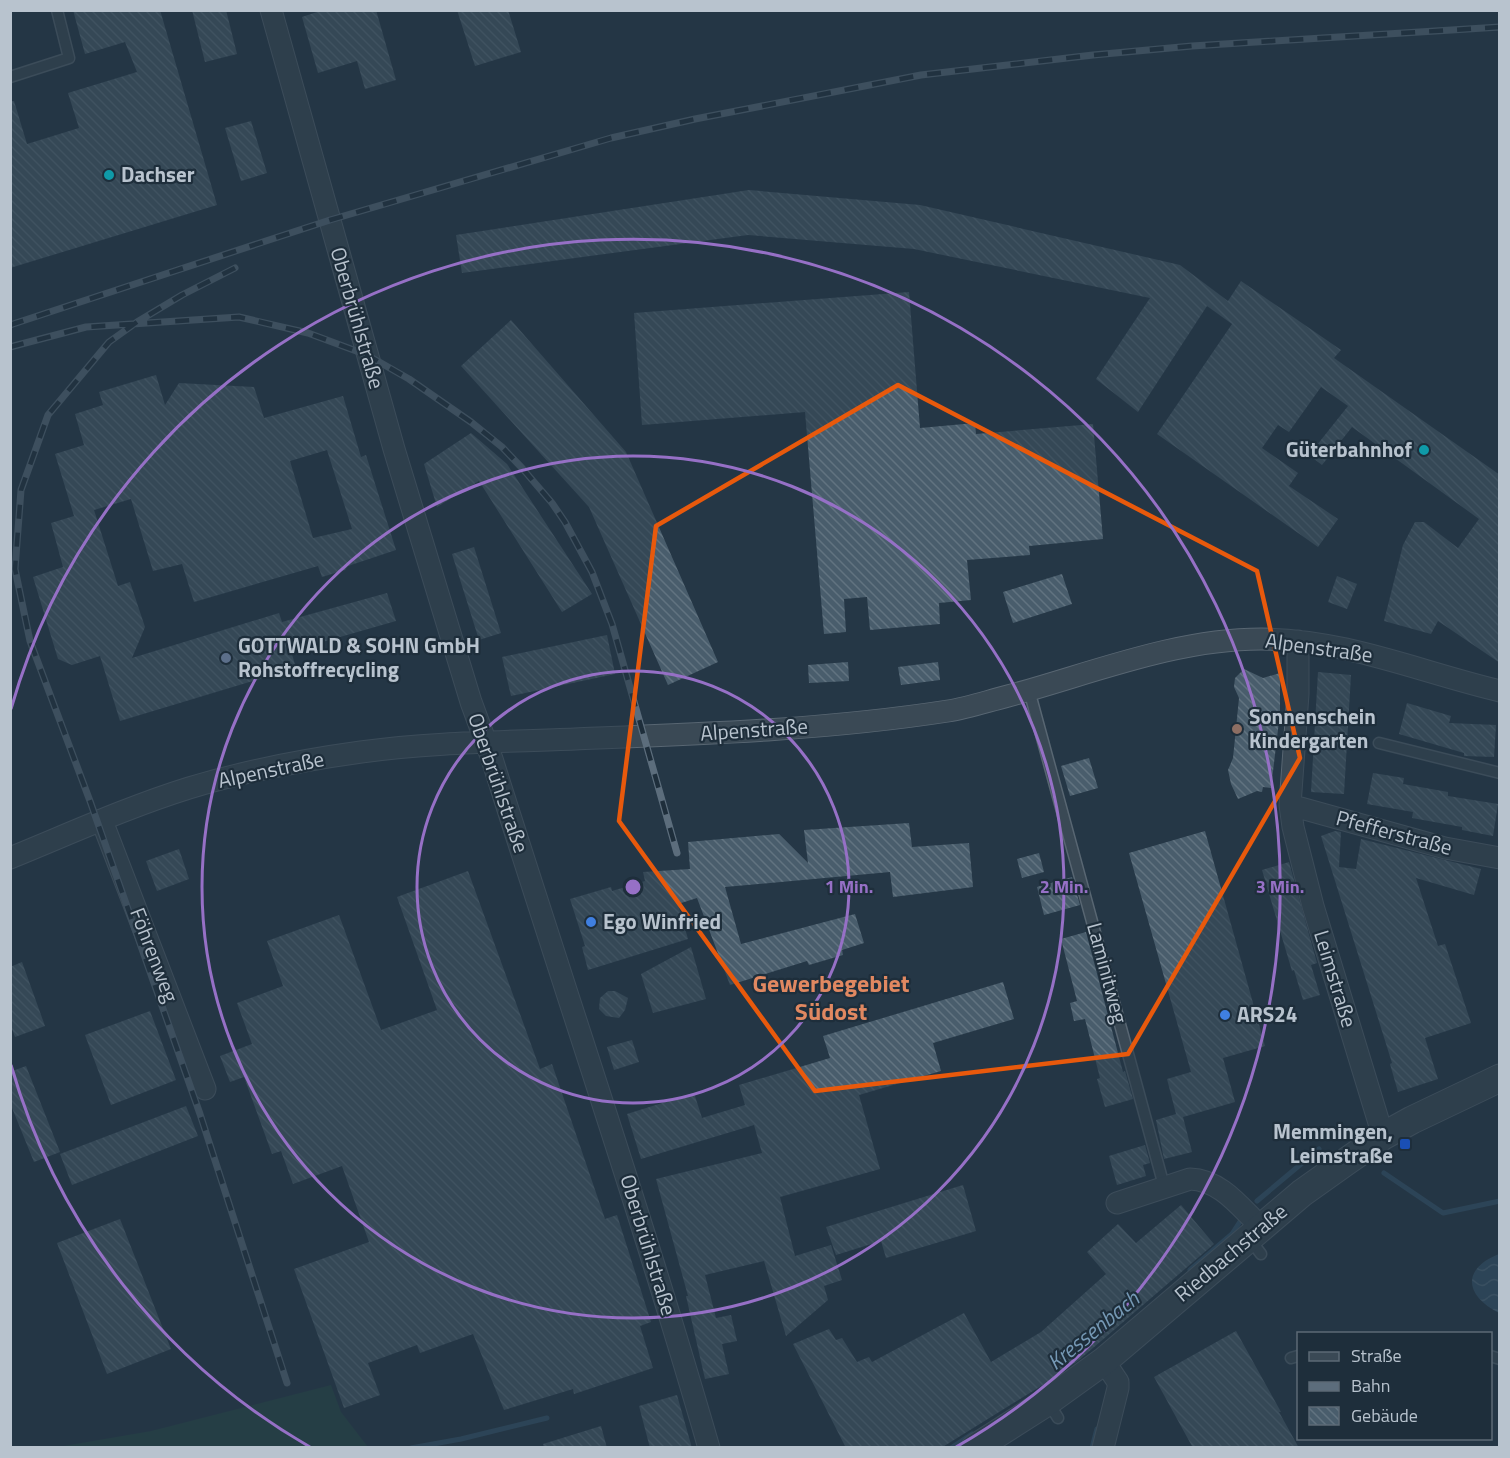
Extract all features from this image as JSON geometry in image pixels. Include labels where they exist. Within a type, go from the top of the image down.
[{"type":"street","name":"Oberbrühlstraße","points":[[271,10],[391,439],[471,702],[640,1216],[709,1448]]},
{"type":"street","name":"Alpenstraße","points":[[10,858],[187,789],[277,767],[389,749],[486,742],[733,733],[842,724],[953,711],[1137,659],[1197,646],[1258,639],[1298,641],[1358,651],[1500,690]]},
{"type":"street","name":"Leimstraße","points":[[1298,641],[1298,694],[1290,805],[1295,836],[1313,906],[1383,1136]]},
{"type":"street","name":"Pfefferstraße","points":[[1290,805],[1445,848],[1500,858]]},
{"type":"street","name":"Föhrenweg","points":[[102,821],[205,1089]]},
{"type":"street","name":"Riedbachstraße","points":[[975,1448],[1053,1410],[1104,1361],[1257,1239],[1302,1193],[1383,1136],[1500,1078]]},
{"type":"street","points":[[1117,1203],[1164,1186],[1190,1179],[1201,1179],[1213,1184],[1228,1195],[1257,1239]]},
{"type":"street","points":[[1103,1448],[1118,1388],[1118,1382],[1104,1361]]},
{"type":"lane","points":[[10,76],[69,58],[57,10]]},
{"type":"lane","name":"Laminitweg","points":[[1029,690],[1164,1186]]},
{"type":"lane","points":[[1379,743],[1500,773]]},
{"type":"highlighted area","points":[[898,385],[1257,571],[1300,758],[1128,1054],[815,1091],[619,821],[656,526]]},
{"type":"green space","points":[[331,1385],[341,1412],[368,1447],[58,1447],[151,1431]]},
{"type":"water","points":[[1499,1254],[1499,1313],[1479,1299],[1472,1283],[1473,1275],[1478,1267]]},
{"type":"building","name":"Dachser","points":[[73,10],[160,10],[217,205],[10,268],[10,101],[14,101],[27,144],[79,128],[68,93],[137,72],[125,42],[85,54]]},
{"type":"building","points":[[192,10],[226,10],[237,54],[205,62]]},
{"type":"building","points":[[323,10],[376,10],[396,80],[365,89],[357,61],[318,73],[302,17]]},
{"type":"building","points":[[457,10],[508,10],[521,52],[475,66]]},
{"type":"building","points":[[251,121],[267,173],[241,181],[225,128]]},
{"type":"building","points":[[749,190],[920,205],[1180,265],[1228,301],[1241,281],[1341,350],[1334,358],[1500,475],[1500,663],[1438,621],[1431,634],[1384,621],[1403,545],[1415,522],[1424,522],[1458,548],[1479,519],[1352,427],[1322,465],[1309,455],[1348,406],[1321,387],[1289,432],[1278,425],[1262,448],[1298,473],[1289,486],[1338,519],[1318,547],[1157,434],[1232,324],[1207,306],[1138,412],[1096,379],[1150,298],[914,249],[748,235],[462,273],[456,235]]},
{"type":"building","points":[[909,292],[920,428],[975,423],[976,434],[1093,424],[1103,539],[1029,546],[1030,555],[967,560],[971,600],[939,603],[940,624],[870,630],[867,597],[844,599],[846,632],[824,634],[805,412],[642,425],[634,313]]},
{"type":"building","points":[[511,320],[626,452],[718,662],[668,685],[589,507],[461,366]]},
{"type":"building","points":[[156,375],[165,405],[179,383],[254,387],[264,418],[343,396],[361,457],[366,455],[396,550],[322,577],[318,566],[194,602],[182,564],[153,571],[131,499],[94,510],[118,586],[130,582],[145,627],[132,658],[279,613],[282,622],[387,593],[396,621],[291,651],[296,668],[120,721],[100,656],[72,665],[58,659],[33,577],[63,567],[51,523],[74,516],[55,454],[84,445],[75,414],[103,405],[99,392]],"holes":[[[327,450],[352,529],[313,538],[290,461]]]},
{"type":"building","points":[[471,433],[507,464],[592,594],[562,612],[479,481],[437,507],[424,464]]},
{"type":"building","points":[[474,547],[501,633],[479,640],[452,554]]},
{"type":"building","points":[[1062,574],[1072,604],[1013,623],[1003,592]]},
{"type":"building","points":[[1337,576],[1357,584],[1347,609],[1328,602]]},
{"type":"building","points":[[607,635],[615,674],[511,696],[502,657]]},
{"type":"building","points":[[848,662],[849,681],[809,683],[808,665]]},
{"type":"building","points":[[938,662],[940,680],[901,685],[898,667]]},
{"type":"building","points":[[1244,669],[1263,678],[1280,673],[1280,713],[1271,788],[1263,787],[1262,792],[1257,791],[1238,799],[1228,770],[1233,758],[1239,698],[1234,687],[1235,678]]},
{"type":"building","points":[[1318,672],[1351,675],[1344,794],[1311,792]]},
{"type":"building","points":[[1407,703],[1451,716],[1449,723],[1496,725],[1494,757],[1464,756],[1464,753],[1399,734]]},
{"type":"building","points":[[1089,758],[1098,788],[1070,796],[1061,766]]},
{"type":"building","points":[[1373,773],[1404,778],[1403,784],[1448,792],[1448,796],[1498,804],[1493,836],[1462,830],[1462,827],[1412,818],[1413,812],[1367,804]]},
{"type":"building","points":[[909,823],[912,847],[969,843],[973,887],[893,897],[890,872],[725,887],[741,944],[855,914],[864,943],[842,950],[843,955],[809,965],[807,961],[730,985],[697,898],[678,904],[688,939],[588,970],[582,947],[585,946],[570,899],[611,887],[612,891],[645,881],[643,872],[690,869],[688,842],[779,834],[808,863],[804,830]]},
{"type":"building","points":[[1205,831],[1265,1046],[1223,1058],[1235,1102],[1183,1117],[1192,1152],[1164,1159],[1156,1120],[1176,1114],[1167,1079],[1191,1072],[1129,853]]},
{"type":"building","points":[[1335,831],[1341,832],[1339,867],[1356,869],[1361,839],[1481,869],[1474,895],[1416,878],[1438,946],[1445,944],[1471,1023],[1425,1038],[1438,1079],[1398,1092],[1390,1064],[1392,1063],[1321,836]]},
{"type":"building","points":[[179,849],[189,879],[157,891],[146,861]]},
{"type":"building","points":[[1039,853],[1044,872],[1022,878],[1017,859]]},
{"type":"building","points":[[1289,862],[1317,963],[1311,965],[1320,995],[1303,1000],[1262,870]]},
{"type":"building","points":[[468,871],[540,1069],[552,1064],[605,1219],[617,1215],[651,1322],[640,1326],[653,1368],[574,1394],[573,1389],[504,1410],[473,1334],[420,1353],[417,1345],[368,1363],[380,1395],[344,1408],[294,1269],[369,1242],[342,1166],[293,1184],[281,1151],[272,1154],[244,1077],[230,1082],[220,1056],[252,1044],[237,1003],[283,986],[267,941],[339,915],[381,1030],[437,1010],[397,897]]},
{"type":"building","points":[[1072,877],[1080,905],[1044,915],[1037,887]]},
{"type":"building","points":[[1086,932],[1123,1072],[1125,1071],[1133,1099],[1105,1107],[1085,1019],[1074,1021],[1070,1003],[1077,1001],[1061,939]]},
{"type":"building","points":[[691,947],[706,999],[653,1013],[641,974]]},
{"type":"building","points":[[22,962],[45,1026],[15,1037],[10,1024],[10,967]]},
{"type":"building","points":[[1003,982],[1014,1019],[933,1043],[941,1071],[859,1095],[880,1169],[780,1197],[795,1256],[831,1245],[842,1280],[824,1286],[828,1300],[786,1336],[764,1261],[705,1275],[716,1318],[731,1315],[737,1341],[722,1344],[729,1374],[705,1379],[686,1296],[688,1296],[656,1179],[762,1153],[754,1125],[641,1159],[627,1114],[694,1093],[702,1118],[745,1105],[739,1085],[830,1058],[823,1036]]},
{"type":"building","points":[[608,991],[615,991],[628,998],[625,1010],[619,1018],[606,1016],[599,1009],[600,998]]},
{"type":"building","points":[[150,1011],[176,1080],[111,1105],[85,1035]]},
{"type":"building","points":[[632,1040],[639,1062],[614,1070],[607,1047]]},
{"type":"building","points":[[26,1066],[60,1152],[34,1162],[10,1103],[10,1072]]},
{"type":"building","points":[[186,1106],[198,1136],[72,1185],[60,1154]]},
{"type":"building","points":[[1145,1145],[1150,1163],[1143,1165],[1146,1176],[1117,1185],[1109,1156]]},
{"type":"building","points":[[963,1185],[976,1231],[886,1258],[881,1241],[836,1255],[826,1227]]},
{"type":"building","points":[[1181,1205],[1214,1244],[1079,1360],[941,1448],[846,1448],[793,1344],[829,1329],[836,1340],[842,1338],[857,1362],[869,1357],[872,1362],[964,1313],[991,1362],[1041,1332],[1106,1274],[1087,1252],[1118,1224],[1136,1243]]},
{"type":"building","points":[[120,1219],[171,1349],[107,1374],[57,1243]]},
{"type":"building","points":[[1236,1331],[1299,1448],[1193,1448],[1154,1377]]},
{"type":"building","points":[[677,1395],[692,1448],[650,1448],[639,1406]]},
{"type":"building","points":[[601,1426],[607,1448],[544,1448],[543,1444]]},
{"type":"waterway","name":"Kressenbach","points":[[1257,1201],[1319,1149]]},
{"type":"waterway","name":"Kressenbach","points":[[1384,1173],[1443,1213],[1500,1201]]},
{"type":"waterway","name":"Kressenbach","points":[[1190,1270],[1232,1234],[1241,1220]]},
{"type":"waterway","name":"Kressenbach","points":[[411,1448],[461,1439],[547,1418]]},
{"type":"waterway","points":[[1092,1448],[1097,1429]]},
{"type":"waterway","name":"Kressenbach","points":[[951,1448],[972,1434]]},
{"type":"railway","points":[[10,325],[330,220],[611,138],[695,119],[921,75],[1093,55],[1192,46],[1500,27]]},
{"type":"railway","points":[[235,268],[182,295],[109,342],[48,415],[21,490],[15,569],[30,641],[90,801],[200,1114],[287,1383]]},
{"type":"railway","points":[[10,347],[86,327],[239,317],[308,333],[367,355],[409,379],[471,422],[502,447],[552,503],[592,572],[612,624],[677,853]]},
{"type":"place","name":"Dachser","points":[[109,175]]},
{"type":"place","name":"Güterbahnhof","points":[[1424,450]]},
{"type":"place","name":"GOTTWALD & SOHN GmbH Rohstoffrecycling","points":[[226,658]]},
{"type":"place","name":"Sonnenschein Kindergarten","points":[[1237,729]]},
{"type":"place","name":"Ego Winfried","points":[[591,922]]},
{"type":"place","name":"ARS24","points":[[1225,1015]]},
{"type":"place","name":"Memmingen, Leimstraße","points":[[1405,1144]]},
{"type":"district","name":"Gewerbegebiet Südost","points":[[831,998]]}]
